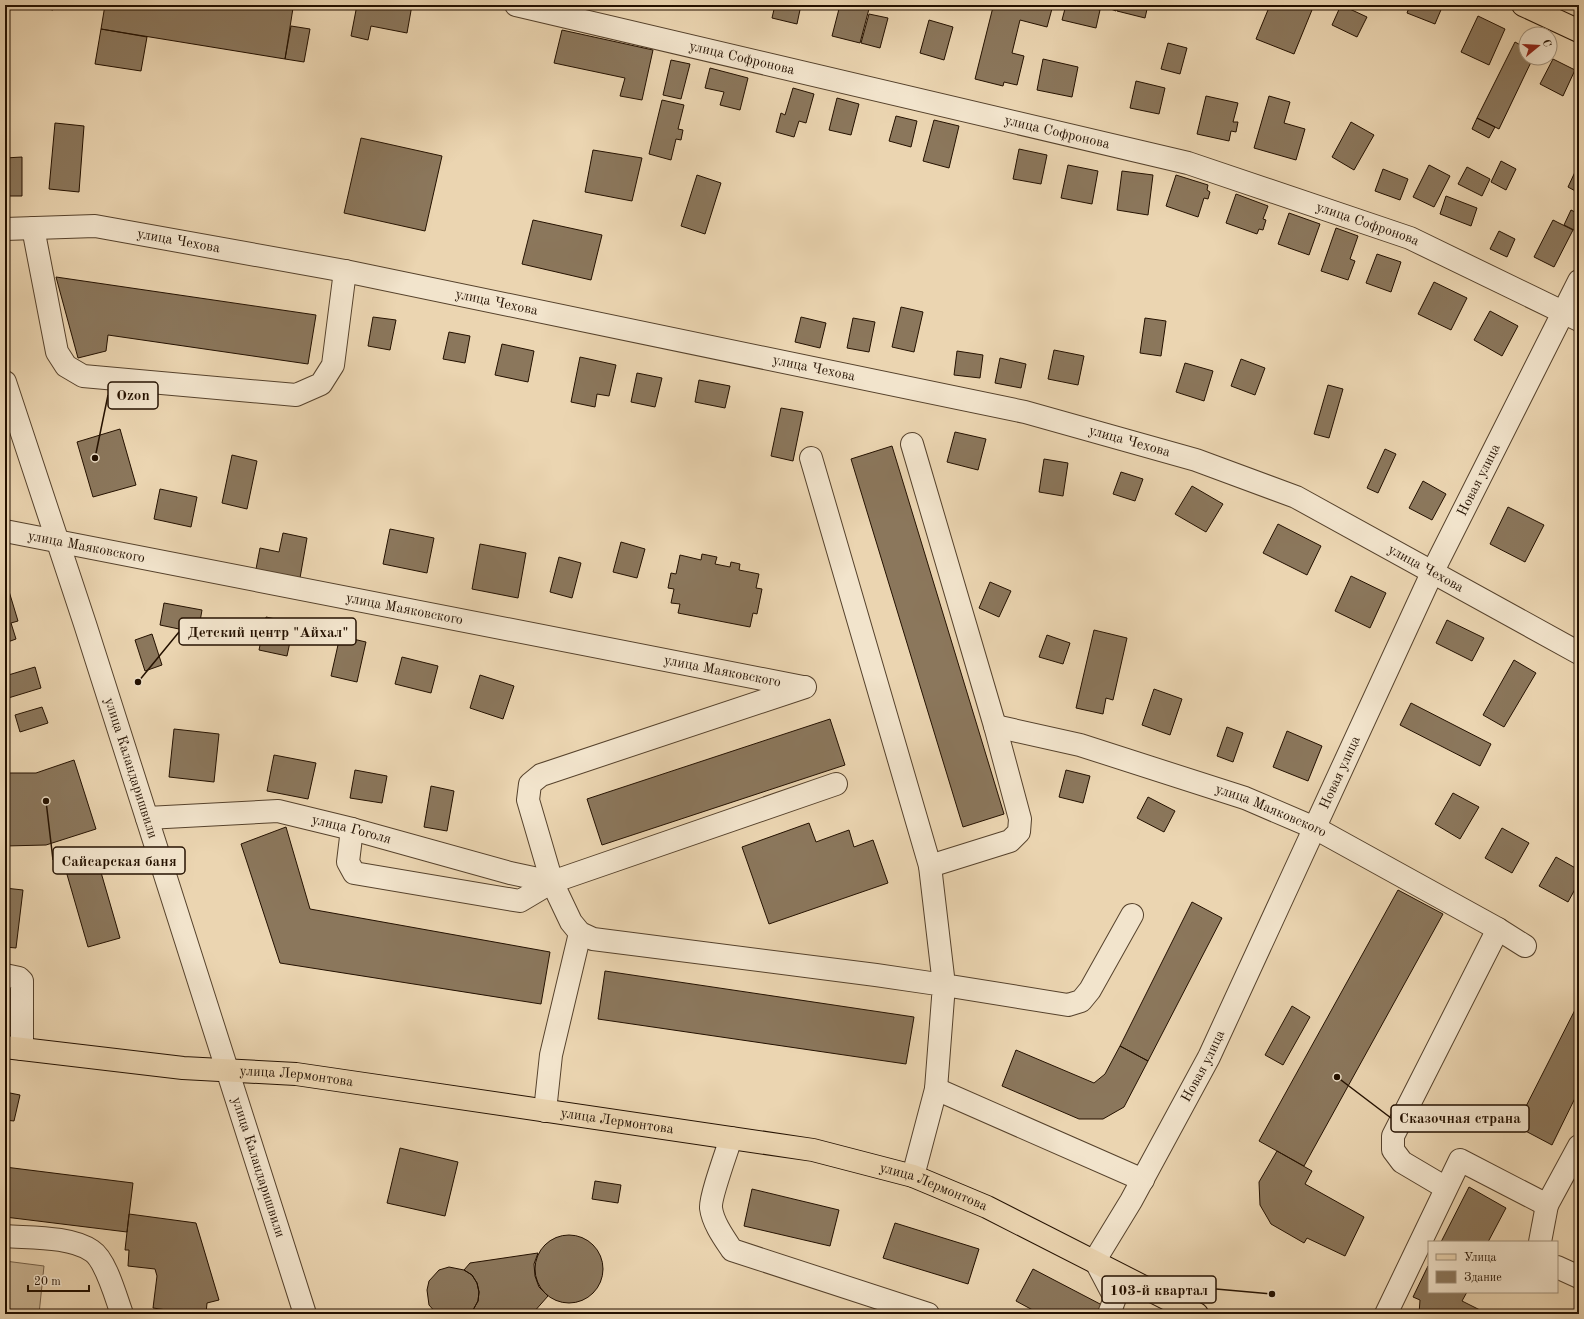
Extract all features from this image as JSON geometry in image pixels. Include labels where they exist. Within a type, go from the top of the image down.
[{"type":"main road","points":[[1523,5],[1579,30]]},
{"type":"main road","name":"улица Лермонтова","points":[[14,1048],[183,1068],[296,1074],[813,1150],[913,1176],[987,1207],[1095,1260],[1197,1314]]},
{"type":"street","name":"улица Софронова","points":[[516,5],[1188,163],[1410,238],[1571,315]]},
{"type":"street","name":"улица Чехова","points":[[5,229],[95,226],[345,270],[1025,412],[1196,460],[1296,497],[1579,653]]},
{"type":"street","points":[[33,228],[57,352],[66,366],[83,376],[296,395],[321,384],[333,365],[345,270]]},
{"type":"street","name":"Новая улица","points":[[1095,1260],[1143,1180],[1209,1057],[1432,573],[1571,315],[1579,281]]},
{"type":"street","name":"улица Каландаришвили","points":[[5,382],[58,540],[226,1071],[245,1124],[305,1314]]},
{"type":"street","points":[[912,444],[995,726],[1020,819],[1019,832],[1010,841],[930,866]]},
{"type":"street","points":[[812,458],[930,866],[944,985],[936,1089],[913,1176]]},
{"type":"street","name":"улица Маяковского","points":[[5,531],[58,540],[805,687],[541,774],[530,784],[528,800],[552,882]]},
{"type":"street","name":"улица Маяковского","points":[[995,726],[1080,745],[1245,798],[1315,828],[1498,929],[1525,946]]},
{"type":"street","points":[[352,829],[348,862],[354,873],[520,901],[552,882],[836,784]]},
{"type":"street","name":"улица Гоголя","points":[[147,818],[278,811],[352,829],[510,873],[552,882]]},
{"type":"street","points":[[552,882],[571,922],[580,933],[593,939],[876,975],[1068,1005],[1081,1001],[1090,990],[1132,915]]},
{"type":"street","points":[[1446,1188],[1402,1162],[1393,1150],[1392,1136],[1498,929]]},
{"type":"street","points":[[545,1111],[551,1055],[580,933]]},
{"type":"street","points":[[5,975],[19,978],[22,981],[14,1048]]},
{"type":"street","points":[[936,1089],[1143,1180]]},
{"type":"street","points":[[731,1138],[722,1164],[711,1207],[720,1232],[732,1250],[928,1314]]},
{"type":"street","points":[[1540,1241],[1547,1205],[1579,1146]]},
{"type":"street","points":[[1386,1314],[1460,1160],[1547,1205]]},
{"type":"street","points":[[5,1236],[71,1242],[93,1251],[107,1272],[122,1314]]},
{"type":"street","points":[[1095,1260],[1115,1298],[1108,1314]]},
{"type":"street","points":[[1558,1267],[1579,1277]]},
{"type":"shaded area","points":[[5,1261],[44,1266],[39,1314],[5,1312]]},
{"type":"building","points":[[26,5],[54,5],[53,10]]},
{"type":"building","points":[[105,5],[273,5],[293,8],[285,59],[101,29]]},
{"type":"building","points":[[357,5],[412,5],[407,33],[371,26],[368,40],[351,36]]},
{"type":"building","points":[[775,5],[801,5],[797,24],[772,18]]},
{"type":"building","points":[[840,5],[870,5],[860,43],[832,36]]},
{"type":"building","points":[[1000,5],[1053,5],[1047,27],[1020,20],[1012,53],[1024,56],[1017,85],[1004,82],[1003,86],[975,79],[993,7],[999,9]]},
{"type":"building","points":[[1066,5],[1077,5],[1100,10],[1096,28],[1062,20]]},
{"type":"building","points":[[1100,5],[1118,5],[1116,11]]},
{"type":"building","points":[[1118,5],[1148,5],[1145,18],[1117,11]]},
{"type":"building","points":[[1270,5],[1314,5],[1294,54],[1256,39]]},
{"type":"building","points":[[1341,5],[1367,17],[1357,37],[1332,25]]},
{"type":"building","points":[[1410,5],[1443,5],[1435,24],[1407,13]]},
{"type":"building","points":[[869,14],[888,18],[880,48],[861,43]]},
{"type":"building","points":[[1478,16],[1505,29],[1489,65],[1461,52]]},
{"type":"building","points":[[929,20],[953,27],[944,60],[920,53]]},
{"type":"building","points":[[291,26],[310,29],[304,62],[285,59]]},
{"type":"building","points":[[101,29],[147,37],[141,71],[95,64]]},
{"type":"building","points":[[562,30],[653,50],[642,100],[620,96],[625,78],[554,63]]},
{"type":"building","points":[[1515,42],[1518,44],[1518,66],[1529,66],[1499,129],[1477,118]]},
{"type":"building","points":[[1168,43],[1187,48],[1180,74],[1161,69]]},
{"type":"building","points":[[1043,59],[1078,67],[1072,97],[1037,90]]},
{"type":"building","points":[[671,60],[690,64],[681,99],[663,95]]},
{"type":"building","points":[[1558,62],[1575,70],[1563,96],[1540,84],[1549,66],[1558,66]]},
{"type":"building","points":[[710,68],[748,78],[740,110],[720,105],[724,92],[705,88]]},
{"type":"building","points":[[1136,81],[1165,88],[1159,114],[1130,108]]},
{"type":"building","points":[[793,88],[814,94],[806,123],[799,121],[794,137],[776,132],[781,113],[785,115]]},
{"type":"building","points":[[1206,96],[1238,103],[1233,122],[1238,122],[1236,132],[1231,131],[1229,141],[1197,134]]},
{"type":"building","points":[[1269,96],[1290,102],[1284,123],[1305,129],[1296,160],[1254,148]]},
{"type":"building","points":[[837,98],[859,104],[851,135],[829,130]]},
{"type":"building","points":[[662,100],[684,105],[678,129],[683,130],[681,140],[676,139],[671,160],[649,154]]},
{"type":"building","points":[[896,116],[917,121],[911,147],[889,141]]},
{"type":"building","points":[[1477,118],[1495,127],[1489,138],[1472,129]]},
{"type":"building","points":[[934,120],[959,126],[949,168],[923,161]]},
{"type":"building","points":[[1351,122],[1374,135],[1354,170],[1332,157]]},
{"type":"building","points":[[55,123],[84,126],[79,192],[49,189]]},
{"type":"building","points":[[361,138],[442,156],[425,231],[344,213]]},
{"type":"building","points":[[1019,149],[1047,155],[1041,184],[1013,179]]},
{"type":"building","points":[[593,150],[642,158],[632,201],[585,192]]},
{"type":"building","points":[[22,157],[22,196],[5,196],[5,158]]},
{"type":"building","points":[[1501,161],[1516,169],[1506,190],[1491,182]]},
{"type":"building","points":[[1068,165],[1098,171],[1092,204],[1061,198]]},
{"type":"building","points":[[1429,165],[1450,176],[1434,207],[1413,197]]},
{"type":"building","points":[[1467,167],[1490,179],[1482,196],[1458,184]]},
{"type":"building","points":[[1383,169],[1408,179],[1400,200],[1375,191]]},
{"type":"building","points":[[1122,171],[1153,175],[1148,215],[1117,210]]},
{"type":"building","points":[[1575,172],[1579,174],[1579,193],[1568,187]]},
{"type":"building","points":[[697,175],[721,183],[705,234],[681,226]]},
{"type":"building","points":[[1176,175],[1208,185],[1207,190],[1210,192],[1208,199],[1204,198],[1198,217],[1166,206]]},
{"type":"building","points":[[1236,194],[1268,206],[1263,219],[1266,220],[1263,230],[1259,229],[1257,234],[1226,223]]},
{"type":"building","points":[[1446,196],[1477,208],[1471,226],[1440,214]]},
{"type":"building","points":[[1571,210],[1579,214],[1578,232],[1564,225]]},
{"type":"building","points":[[1289,213],[1320,224],[1309,255],[1278,244]]},
{"type":"building","points":[[533,220],[602,235],[591,280],[522,264]]},
{"type":"building","points":[[1553,220],[1573,230],[1554,267],[1534,257]]},
{"type":"building","points":[[1336,228],[1358,236],[1350,259],[1355,261],[1348,280],[1321,271]]},
{"type":"building","points":[[1499,231],[1515,239],[1507,257],[1490,249]]},
{"type":"building","points":[[1377,254],[1401,262],[1391,292],[1366,283]]},
{"type":"building","points":[[56,277],[316,315],[308,364],[108,335],[106,351],[78,358]]},
{"type":"building","points":[[1434,282],[1467,298],[1451,330],[1418,314]]},
{"type":"building","points":[[901,307],[923,312],[914,352],[892,347]]},
{"type":"building","points":[[1490,311],[1518,326],[1502,356],[1474,340]]},
{"type":"building","points":[[373,317],[396,320],[390,350],[368,346]]},
{"type":"building","points":[[801,317],[826,323],[820,348],[795,342]]},
{"type":"building","points":[[853,318],[875,322],[869,352],[847,348]]},
{"type":"building","points":[[1145,318],[1166,321],[1161,356],[1140,353]]},
{"type":"building","points":[[449,332],[470,336],[465,363],[443,359]]},
{"type":"building","points":[[502,344],[534,351],[528,382],[495,375]]},
{"type":"building","points":[[1054,350],[1084,356],[1078,385],[1048,379]]},
{"type":"building","points":[[957,351],[983,355],[980,378],[954,375]]},
{"type":"building","points":[[580,357],[616,365],[609,396],[597,394],[595,407],[571,402]]},
{"type":"building","points":[[1000,358],[1026,364],[1021,388],[995,383]]},
{"type":"building","points":[[1241,359],[1265,368],[1255,395],[1231,386]]},
{"type":"building","points":[[1185,363],[1213,371],[1204,401],[1176,392]]},
{"type":"building","points":[[637,373],[662,378],[655,407],[631,402]]},
{"type":"building","points":[[699,380],[730,386],[725,408],[695,402]]},
{"type":"building","points":[[1328,385],[1343,389],[1329,438],[1314,434]]},
{"type":"building","points":[[781,408],[803,412],[793,461],[771,456]]},
{"type":"building","points":[[120,429],[136,485],[93,497],[77,442]]},
{"type":"building","points":[[955,432],[986,439],[978,470],[947,462]]},
{"type":"building","points":[[892,446],[1004,814],[963,827],[851,459]]},
{"type":"building","points":[[1385,449],[1396,454],[1378,493],[1367,488]]},
{"type":"building","points":[[232,455],[257,461],[247,509],[222,503]]},
{"type":"building","points":[[1044,459],[1068,463],[1063,496],[1039,492]]},
{"type":"building","points":[[1121,472],[1143,479],[1135,501],[1113,494]]},
{"type":"building","points":[[1423,481],[1446,494],[1432,520],[1409,508]]},
{"type":"building","points":[[1192,486],[1223,504],[1206,532],[1175,514]]},
{"type":"building","points":[[160,489],[197,497],[191,527],[154,519]]},
{"type":"building","points":[[1508,507],[1544,525],[1525,562],[1490,544]]},
{"type":"building","points":[[1278,524],[1321,546],[1307,575],[1263,553]]},
{"type":"building","points":[[390,529],[434,538],[427,573],[383,564]]},
{"type":"building","points":[[283,533],[307,538],[300,578],[256,569],[260,548],[279,552]]},
{"type":"building","points":[[621,542],[645,549],[637,578],[613,572]]},
{"type":"building","points":[[480,544],[526,553],[518,598],[472,589]]},
{"type":"building","points":[[702,554],[717,557],[715,564],[730,567],[731,562],[740,564],[739,570],[759,574],[756,588],[762,589],[757,614],[753,613],[750,627],[678,613],[680,604],[671,603],[674,589],[668,588],[671,573],[676,574],[680,555],[701,560]]},
{"type":"building","points":[[559,557],[581,563],[572,598],[550,592]]},
{"type":"building","points":[[1351,576],[1386,593],[1370,628],[1335,611]]},
{"type":"building","points":[[5,578],[18,621],[11,623],[16,639],[5,643]]},
{"type":"building","points":[[990,582],[1011,591],[999,617],[979,608]]},
{"type":"building","points":[[164,603],[202,610],[198,633],[160,625]]},
{"type":"building","points":[[266,617],[294,623],[287,656],[259,650]]},
{"type":"building","points":[[1447,620],[1484,638],[1472,661],[1436,643]]},
{"type":"building","points":[[1094,630],[1127,638],[1113,700],[1106,698],[1103,714],[1076,708]]},
{"type":"building","points":[[152,634],[162,665],[145,671],[135,640]]},
{"type":"building","points":[[1047,635],[1070,643],[1063,664],[1039,657]]},
{"type":"building","points":[[340,636],[366,642],[357,682],[331,676]]},
{"type":"building","points":[[402,657],[438,666],[431,693],[395,684]]},
{"type":"building","points":[[1514,660],[1536,673],[1504,727],[1483,715]]},
{"type":"building","points":[[35,667],[41,688],[5,699],[5,676]]},
{"type":"building","points":[[480,675],[514,686],[503,719],[470,708]]},
{"type":"building","points":[[1154,689],[1182,699],[1170,735],[1142,725]]},
{"type":"building","points":[[1411,703],[1491,744],[1480,766],[1400,725]]},
{"type":"building","points":[[42,707],[48,723],[20,732],[15,715]]},
{"type":"building","points":[[830,719],[845,765],[602,845],[587,799]]},
{"type":"building","points":[[1227,727],[1243,733],[1233,762],[1217,756]]},
{"type":"building","points":[[174,729],[219,734],[214,782],[169,777]]},
{"type":"building","points":[[1287,731],[1322,746],[1308,781],[1273,767]]},
{"type":"building","points":[[274,755],[316,763],[308,799],[267,791]]},
{"type":"building","points":[[74,760],[96,829],[46,845],[5,846],[5,773],[36,773]]},
{"type":"building","points":[[355,770],[387,776],[382,803],[350,798]]},
{"type":"building","points":[[1066,770],[1090,776],[1083,803],[1059,797]]},
{"type":"building","points":[[431,786],[454,791],[447,831],[424,827]]},
{"type":"building","points":[[1453,793],[1479,807],[1460,839],[1435,824]]},
{"type":"building","points":[[1148,797],[1175,811],[1164,832],[1137,818]]},
{"type":"building","points":[[809,823],[816,842],[849,830],[854,847],[873,840],[888,883],[769,924],[742,847]]},
{"type":"building","points":[[286,827],[310,909],[550,952],[541,1004],[280,963],[241,844]]},
{"type":"building","points":[[1502,828],[1529,843],[1512,873],[1485,858]]},
{"type":"building","points":[[1556,857],[1579,870],[1579,882],[1568,902],[1539,886]]},
{"type":"building","points":[[98,862],[120,938],[88,947],[66,871]]},
{"type":"building","points":[[5,888],[23,890],[16,948],[5,947]]},
{"type":"building","points":[[1398,890],[1443,914],[1304,1166],[1259,1141]]},
{"type":"building","points":[[1192,902],[1222,918],[1148,1061],[1120,1046]]},
{"type":"building","points":[[605,971],[914,1017],[906,1064],[598,1019]]},
{"type":"building","points":[[1579,1002],[1579,1090],[1552,1145],[1516,1126]]},
{"type":"building","points":[[1292,1006],[1310,1017],[1283,1065],[1265,1055]]},
{"type":"building","points":[[1120,1046],[1148,1061],[1124,1107],[1103,1119],[1079,1119],[1002,1086],[1016,1050],[1094,1083],[1105,1074]]},
{"type":"building","points":[[5,1092],[20,1095],[14,1121],[5,1120]]},
{"type":"building","points":[[400,1148],[458,1162],[445,1216],[387,1203]]},
{"type":"building","points":[[1277,1151],[1312,1171],[1305,1184],[1364,1217],[1345,1256],[1307,1238],[1304,1243],[1271,1224],[1260,1205],[1259,1182]]},
{"type":"building","points":[[5,1167],[133,1183],[127,1232],[5,1217]]},
{"type":"building","points":[[595,1181],[621,1185],[618,1203],[592,1199]]},
{"type":"building","points":[[1469,1187],[1506,1208],[1489,1241],[1442,1241]]},
{"type":"building","points":[[752,1189],[839,1210],[830,1246],[744,1226]]},
{"type":"building","points":[[129,1214],[196,1223],[219,1300],[207,1303],[206,1314],[180,1311],[168,1314],[167,1310],[153,1308],[157,1276],[155,1269],[128,1266],[129,1250],[125,1250]]},
{"type":"building","points":[[895,1223],[979,1249],[968,1284],[883,1258]]},
{"type":"building","points":[[569,1235],[582,1238],[593,1245],[600,1256],[603,1269],[600,1282],[593,1293],[582,1300],[569,1303],[556,1300],[545,1293],[538,1282],[535,1269],[538,1256],[545,1245],[556,1238]]},
{"type":"building","points":[[538,1253],[534,1264],[535,1276],[539,1287],[548,1296],[533,1313],[468,1314],[473,1310],[478,1301],[479,1292],[477,1283],[472,1275],[464,1270],[470,1263]]},
{"type":"building","points":[[1428,1266],[1428,1293],[1466,1293],[1462,1301],[1488,1314],[1419,1314],[1420,1300],[1413,1297]]},
{"type":"building","points":[[449,1267],[464,1270],[472,1275],[477,1283],[479,1292],[478,1301],[473,1310],[468,1314],[437,1314],[429,1305],[427,1290],[429,1281],[439,1270]]},
{"type":"building","points":[[1033,1269],[1102,1305],[1097,1314],[1040,1314],[1016,1301]]},
{"type":"place","name":"Ozon","points":[[95,458]]},
{"type":"place","name":"Детский центр \"Айхал\"","points":[[138,682]]},
{"type":"place","name":"Сайсарская баня","points":[[46,801]]},
{"type":"place","name":"Сказочная страна","points":[[1337,1077]]},
{"type":"place","name":"103-й квартал","points":[[1272,1294]]}]
